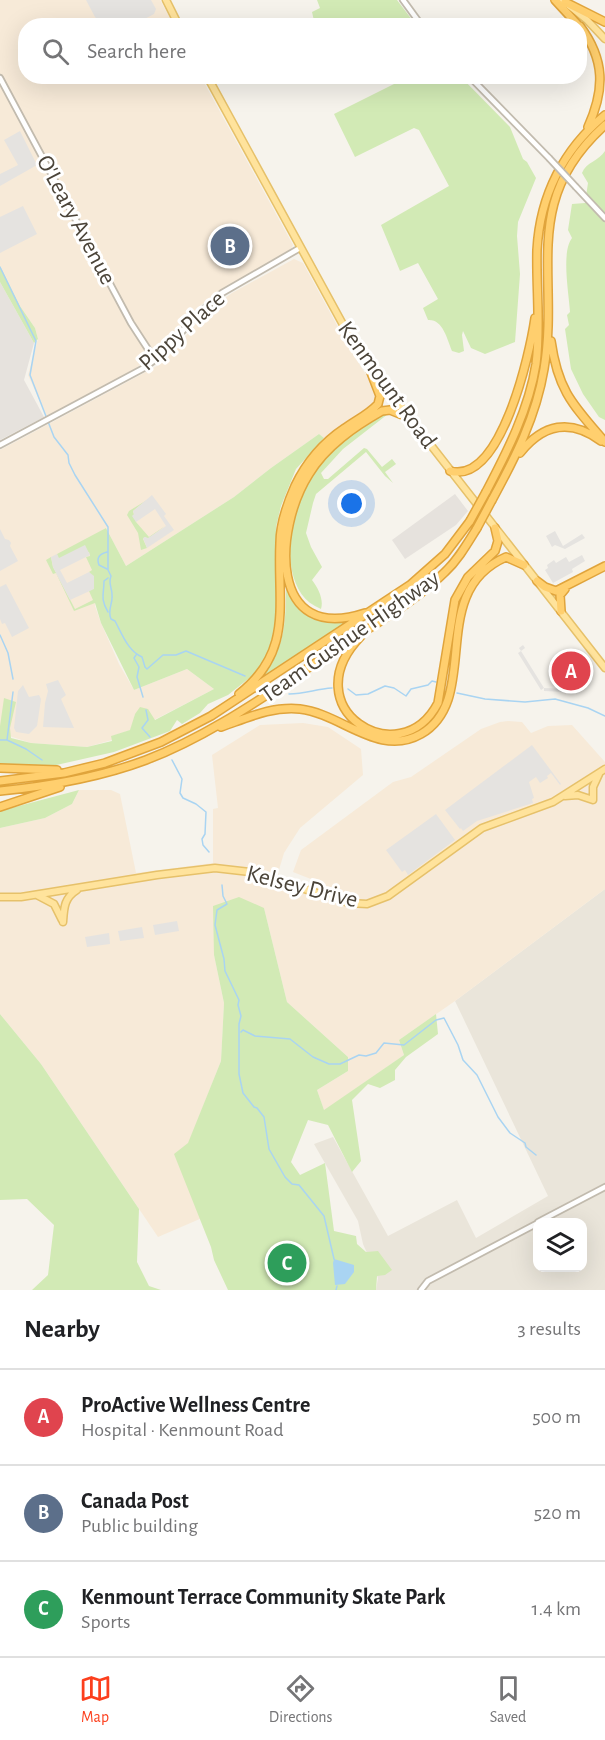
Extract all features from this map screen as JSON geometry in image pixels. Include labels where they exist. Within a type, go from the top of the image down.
[{"type":"highway","points":[[555,0],[572,18]]},
{"type":"highway","points":[[563,1],[605,22]]},
{"type":"highway","points":[[578,141],[599,108],[604,82],[597,50],[587,37]]},
{"type":"highway","name":"Team Gushue Highway","points":[[0,781],[87,768],[142,750],[211,716],[381,606],[436,564],[453,546],[470,521],[513,438],[532,382],[538,343],[537,250],[544,206],[561,165],[578,141],[605,115]]},
{"type":"highway","name":"Team Gushue Highway","points":[[0,791],[49,786],[82,779],[147,760],[207,732],[369,628],[415,597],[445,572],[477,528],[514,460],[536,407],[544,369],[548,324],[546,249],[553,205],[558,189],[570,166],[605,125]]},
{"type":"highway","points":[[450,471],[464,472],[484,459],[514,402],[528,359],[538,289]]},
{"type":"highway","points":[[548,324],[555,364],[562,387],[573,406],[605,443]]},
{"type":"highway","points":[[211,716],[247,687],[260,673],[276,645],[281,622],[280,542],[288,502],[313,457],[332,438],[378,404],[380,393],[370,370]]},
{"type":"highway","points":[[381,606],[352,617],[336,620],[321,617],[307,610],[292,593],[287,578],[286,536],[294,503],[301,488],[309,473],[332,446],[382,411],[390,410],[407,417]]},
{"type":"highway","points":[[514,460],[537,435],[556,427],[577,428],[605,443]]},
{"type":"highway","points":[[369,628],[346,654],[340,666],[338,690],[341,702],[347,713],[357,722],[380,733],[393,734],[416,728],[433,713],[438,703],[455,600],[468,577],[495,551],[498,541],[495,528]]},
{"type":"highway","points":[[207,732],[264,711],[290,708],[303,709],[335,720],[381,741],[399,741],[420,734],[439,719],[449,697],[462,605],[472,585],[488,569],[506,557],[524,565]]},
{"type":"highway","points":[[537,581],[553,590],[561,589],[605,566]]},
{"type":"highway","points":[[561,611],[560,595],[572,584]]},
{"type":"highway","points":[[0,768],[45,770],[87,768]]},
{"type":"highway","points":[[0,807],[82,779]]},
{"type":"main road","points":[[166,0],[175,18]]},
{"type":"main road","points":[[563,1],[584,18]]},
{"type":"main road","points":[[587,20],[605,39]]},
{"type":"main road","name":"Kenmount Road","points":[[211,84],[350,341],[370,370],[605,668]]},
{"type":"main road","points":[[562,797],[578,795],[593,800],[593,787],[602,771]]},
{"type":"main road","name":"Kelsey Drive","points":[[0,897],[36,895],[157,875],[229,868],[250,872],[344,902],[367,904],[388,896],[482,828],[548,804],[602,771]]},
{"type":"main road","points":[[36,895],[54,904],[63,922],[67,898],[80,888]]},
{"type":"street","points":[[403,0],[416,18]]},
{"type":"street","name":"O'Leary Avenue","points":[[0,78],[131,323],[155,360]]},
{"type":"street","points":[[477,84],[605,218]]},
{"type":"street","name":"Pippy Place","points":[[0,445],[137,373],[168,348],[196,316],[222,293],[300,248]]},
{"type":"street","points":[[547,1218],[605,1187]]},
{"type":"street","points":[[421,1290],[428,1281],[533,1226]]},
{"type":"shaded area","points":[[0,0],[160,0],[170,18],[18,18],[18,84],[205,84],[293,245],[290,251],[225,288],[197,308],[160,350],[136,368],[47,417],[28,375],[38,339],[35,328],[20,306],[0,266]]},
{"type":"shaded area","points":[[86,0],[151,0],[156,9],[154,14],[146,18],[95,17]]},
{"type":"shaded area","points":[[20,131],[37,165],[0,186],[0,174],[18,165],[4,140]]},
{"type":"shaded area","points":[[23,206],[37,234],[0,253],[0,217]]},
{"type":"shaded area","points":[[294,259],[303,263],[376,391],[378,397],[374,405],[324,438],[319,434],[234,497],[126,566],[106,528],[96,535],[95,606],[119,664],[134,690],[187,669],[214,689],[154,720],[135,714],[131,730],[112,736],[112,740],[87,747],[31,743],[0,733],[0,450],[157,366],[204,314],[219,302]]},
{"type":"shaded area","points":[[0,282],[34,343],[24,380],[44,417],[0,440]]},
{"type":"shaded area","points":[[455,494],[468,511],[456,525],[405,559],[392,540]]},
{"type":"shaded area","points":[[152,495],[174,530],[147,548],[143,538],[148,538],[166,526],[155,509],[136,522],[132,516],[133,511]]},
{"type":"shaded area","points":[[0,529],[5,539],[11,543],[10,546],[18,561],[0,571]]},
{"type":"shaded area","points":[[555,531],[563,546],[582,534],[585,538],[565,549],[555,545],[552,547],[546,536]]},
{"type":"shaded area","points":[[85,545],[90,555],[60,570],[67,583],[89,572],[94,576],[94,589],[70,600],[53,567],[51,557],[57,554],[59,558]]},
{"type":"shaded area","points":[[582,555],[585,561],[572,569],[573,572],[553,583],[545,570],[548,568],[547,565],[554,560],[556,563],[566,557],[569,562]]},
{"type":"shaded area","points":[[6,584],[29,628],[12,637],[5,623],[2,624],[0,619],[0,587]]},
{"type":"shaded area","points":[[521,651],[544,688],[541,690],[518,653]]},
{"type":"shaded area","points":[[58,680],[66,695],[61,699],[74,728],[43,727],[48,691],[46,684]]},
{"type":"shaded area","points":[[23,685],[29,697],[39,695],[41,699],[37,726],[29,734],[16,732],[14,728],[18,691]]},
{"type":"shaded area","points":[[544,688],[565,689],[565,692],[544,691]]},
{"type":"shaded area","points":[[508,721],[522,722],[531,733],[548,726],[572,725],[605,762],[605,889],[399,1040],[404,1055],[324,1111],[317,1090],[348,1071],[348,1057],[287,1002],[264,908],[214,955],[224,1003],[221,1061],[183,1157],[209,1215],[158,1237],[41,1064],[0,1014],[0,828],[45,818],[72,804],[79,790],[111,790],[120,794],[136,873],[213,863],[213,809],[218,808],[212,755],[260,725],[303,723],[328,727],[361,749],[363,775],[300,828],[284,853],[278,873],[283,878],[336,894],[325,887],[326,885],[293,872],[301,850],[393,782],[411,777],[481,729]]},
{"type":"shaded area","points":[[532,745],[561,784],[551,773],[540,783],[536,777],[529,782],[534,798],[533,803],[477,821],[463,831],[460,829],[445,810]]},
{"type":"shaded area","points":[[436,814],[455,840],[408,875],[405,870],[402,872],[386,850]]},
{"type":"shaded area","points":[[605,889],[605,1290],[376,1290],[378,1278],[363,1244],[358,1221],[314,1144],[333,1137],[388,1236],[457,1200],[476,1238],[548,1196],[455,1001]]},
{"type":"shaded area","points":[[177,921],[179,931],[155,935],[153,925]]},
{"type":"shaded area","points":[[142,927],[144,938],[120,941],[118,931]]},
{"type":"shaded area","points":[[109,933],[110,944],[87,947],[85,937]]},
{"type":"green space","points":[[317,0],[397,0],[411,18],[313,18],[312,12],[320,8]]},
{"type":"green space","points":[[394,84],[468,84],[510,127],[523,159],[536,178],[518,222],[520,274],[515,342],[485,354],[471,348],[463,331],[464,351],[459,353],[452,351],[441,326],[428,320],[423,308],[438,299],[418,263],[400,271],[381,225],[449,186],[419,130],[414,128],[355,157],[334,114]]},
{"type":"green space","points":[[605,151],[605,420],[599,417],[583,394],[571,369],[565,329],[569,325],[567,315],[570,312],[566,263],[572,238],[568,230],[572,204],[585,203],[588,183],[582,173],[586,166]]},
{"type":"green space","points":[[0,266],[20,306],[35,328],[38,339],[34,343],[0,282]]},
{"type":"green space","points":[[384,414],[388,414],[343,449],[321,473],[324,479],[328,479],[364,448],[382,467],[392,459],[396,464],[385,472],[393,483],[366,452],[316,494],[306,533],[322,567],[312,580],[321,598],[321,609],[305,599],[298,589],[292,571],[290,546],[293,522],[300,499],[311,478],[326,458],[343,441]]},
{"type":"green space","points":[[319,434],[324,438],[296,469],[281,506],[276,527],[275,623],[270,649],[257,672],[228,695],[208,704],[200,713],[182,724],[177,720],[170,731],[114,752],[52,766],[0,765],[0,726],[4,698],[16,702],[10,728],[11,738],[31,743],[87,747],[112,741],[111,736],[130,730],[140,707],[148,709],[155,720],[214,689],[187,669],[134,690],[101,623],[95,603],[74,611],[56,573],[53,574],[46,560],[51,557],[53,567],[75,609],[93,600],[89,591],[94,588],[89,572],[92,570],[86,557],[90,556],[89,552],[58,559],[57,554],[106,528],[126,566],[234,497]]},
{"type":"green space","points":[[147,500],[133,511],[136,522],[149,537],[165,526],[148,539],[145,537],[143,539],[147,548],[141,550],[138,533],[127,515],[129,511]]},
{"type":"green space","points":[[286,589],[298,604],[312,615],[329,621],[349,621],[257,683],[278,651],[284,628]]},
{"type":"green space","points":[[79,790],[72,804],[45,818],[0,828],[0,811]]},
{"type":"green space","points":[[239,897],[264,908],[287,1002],[348,1057],[348,1071],[317,1090],[324,1110],[404,1055],[399,1040],[436,1014],[438,1034],[406,1057],[395,1070],[395,1080],[380,1088],[368,1084],[352,1100],[361,1161],[352,1172],[328,1125],[308,1120],[291,1162],[300,1175],[325,1163],[334,1231],[356,1236],[357,1244],[366,1252],[378,1251],[392,1270],[385,1275],[377,1276],[376,1290],[228,1290],[214,1260],[174,1154],[188,1143],[221,1061],[224,1003],[214,955],[213,906]]},
{"type":"green space","points":[[0,1014],[41,1064],[139,1209],[137,1262],[149,1286],[161,1290],[32,1290],[48,1275],[54,1225],[27,1199],[0,1200]]},
{"type":"water","points":[[334,1259],[354,1265],[354,1272],[345,1284],[335,1285]]},
{"type":"waterway","points":[[0,267],[36,341],[30,375],[54,437],[68,455],[75,475],[108,527],[111,619],[115,621],[129,646],[142,657],[147,669],[163,655],[176,655],[186,651],[245,676]]},
{"type":"waterway","points":[[107,552],[98,558],[99,565],[107,569]]},
{"type":"waterway","points":[[108,578],[104,581],[103,596],[108,612]]},
{"type":"waterway","points":[[0,635],[8,653],[13,679]]},
{"type":"waterway","points":[[136,655],[134,658],[139,667],[137,677],[143,697]]},
{"type":"waterway","points":[[348,689],[356,695],[368,694],[385,686],[394,688],[406,696],[411,689],[428,685],[432,681],[436,682]]},
{"type":"waterway","points":[[289,694],[332,688]]},
{"type":"waterway","points":[[13,692],[7,740],[42,760]]},
{"type":"waterway","points":[[457,693],[485,699],[525,702],[555,699],[588,708],[605,716]]},
{"type":"waterway","points":[[146,710],[148,720],[142,728],[150,737]]},
{"type":"waterway","points":[[0,740],[7,740]]},
{"type":"waterway","points":[[172,760],[182,779],[180,793],[183,798],[206,812],[205,834],[202,839],[203,845],[209,852]]},
{"type":"waterway","points":[[222,885],[223,896],[227,904],[217,910],[215,925],[225,971],[239,1000],[241,1016],[239,1074],[243,1093],[264,1117],[269,1149],[285,1177],[292,1184],[299,1185],[324,1216],[334,1259]]},
{"type":"waterway","points":[[241,1032],[243,1030],[255,1036],[290,1039],[313,1057],[329,1064],[340,1064],[359,1055],[366,1056],[376,1053],[384,1043],[404,1045],[436,1020],[444,1018],[463,1060],[477,1075],[498,1117],[510,1133],[525,1143],[526,1147],[536,1155]]},
{"type":"waterway","points":[[336,1290],[337,1286]]},
{"type":"place","name":"Canada Post","points":[[230,246]]},
{"type":"place","name":"ProActive Wellness Centre","points":[[571,671]]},
{"type":"place","name":"Kenmount Terrace Community Skate Park","points":[[287,1263]]}]
